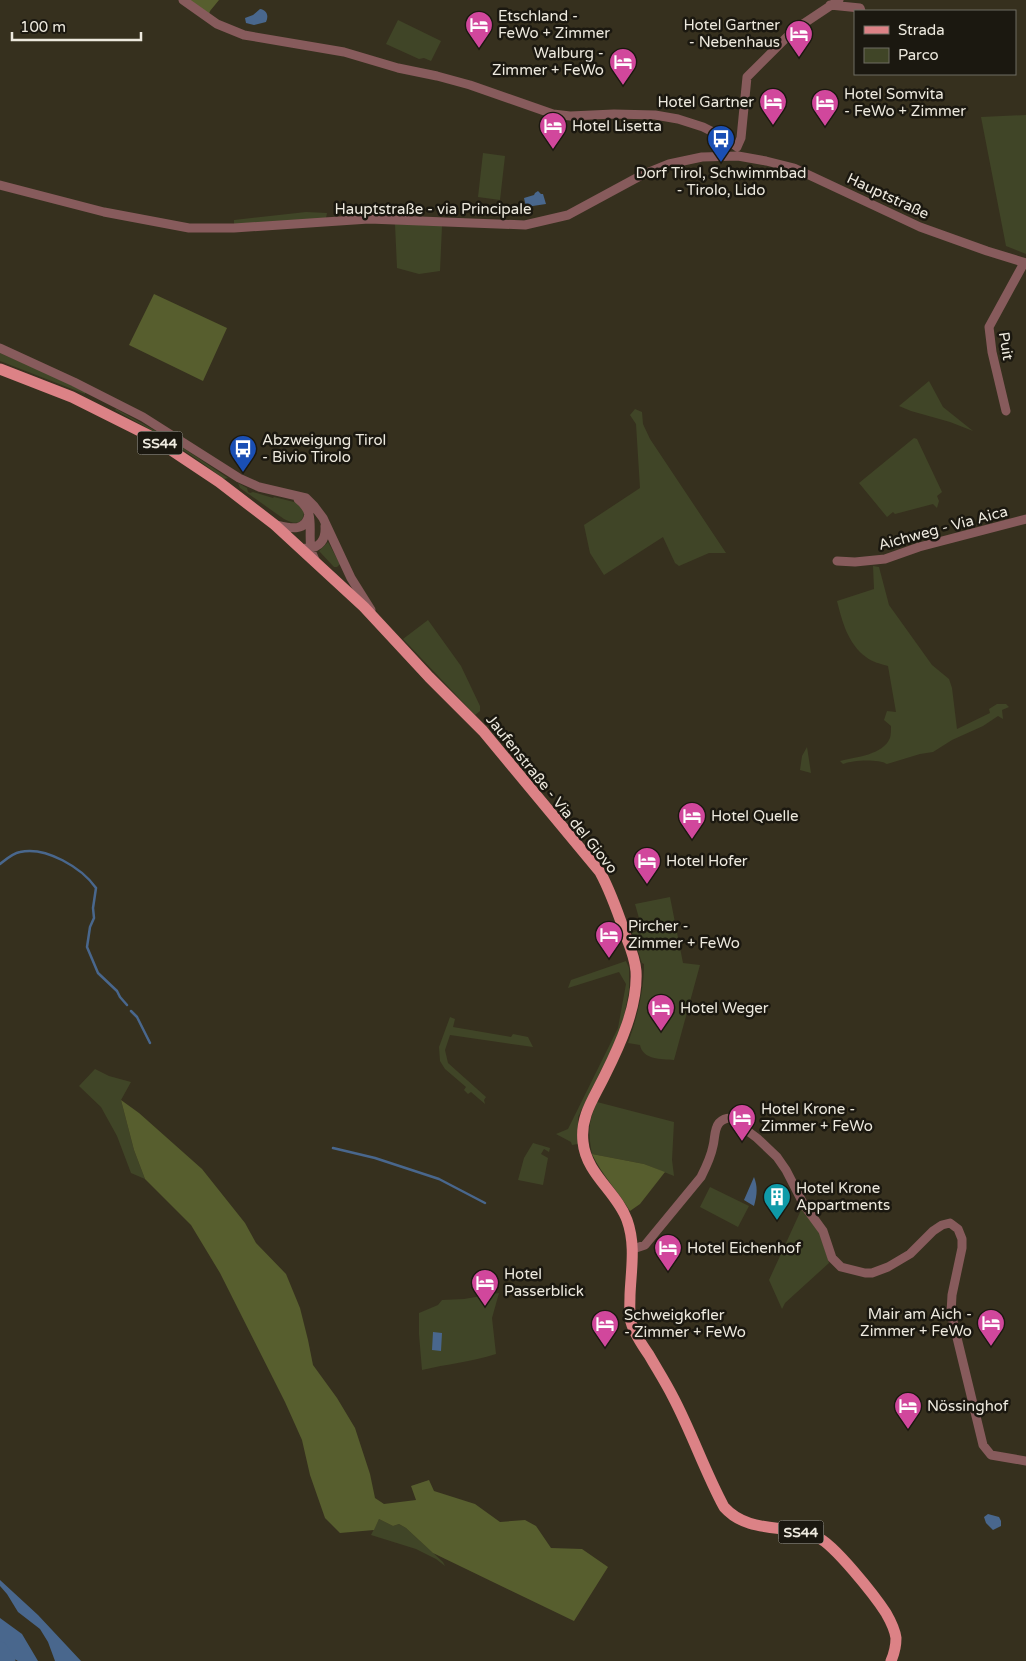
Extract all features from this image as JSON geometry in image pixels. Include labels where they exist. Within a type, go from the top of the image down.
[{"type":"main road","name":"Jaufenstraße - Via del Giovo","points":[[0,369],[72,397],[150,436],[219,482],[275,525],[364,606],[394,640],[482,731],[600,872],[618,910],[636,974],[630,1014],[618,1048],[586,1111],[582,1128],[583,1145],[596,1174],[628,1221],[633,1249],[631,1322],[674,1398],[724,1508],[729,1514],[744,1523],[809,1534],[826,1542],[886,1614],[896,1638],[891,1661]]},
{"type":"street","points":[[183,0],[217,24],[244,35],[344,52],[398,68],[470,85],[553,114],[570,116],[655,115],[678,119],[710,130],[730,141],[737,151]]},
{"type":"street","points":[[737,151],[740,143],[747,77],[794,30],[839,0]]},
{"type":"street","points":[[830,5],[860,8],[861,10]]},
{"type":"street","name":"Hauptstraße - via Principale","points":[[0,184],[104,212],[189,228],[234,228],[369,220],[525,225],[568,215],[642,175],[669,164],[737,151]]},
{"type":"street","name":"Hauptstraße","points":[[737,151],[794,168],[920,227],[1025,263]]},
{"type":"street","name":"Puit","points":[[1006,410],[992,352],[989,327],[1025,263]]},
{"type":"street","points":[[0,348],[74,382],[143,417],[239,478],[259,487],[300,496],[310,502],[323,518],[350,578],[394,640]]},
{"type":"street","points":[[294,496],[306,505],[309,511],[310,548],[316,562]]},
{"type":"street","points":[[275,525],[293,529],[299,527],[308,519],[309,511]]},
{"type":"street","points":[[296,544],[310,548],[316,547],[323,540],[325,528],[323,518]]},
{"type":"street","name":"Aichweg - Via Aica","points":[[837,561],[855,562],[885,559],[919,547],[1026,519]]},
{"type":"street","points":[[633,1249],[646,1245],[701,1177],[713,1147],[718,1124],[725,1118],[730,1118],[757,1138],[777,1158],[786,1170],[804,1205],[823,1231],[832,1258],[841,1267],[865,1273],[888,1268],[910,1254],[929,1234],[942,1225],[950,1223],[960,1233],[962,1248],[955,1279],[951,1313],[981,1438],[991,1456],[1026,1462]]},
{"type":"green space","points":[[189,0],[219,0],[209,14]]},
{"type":"green space","points":[[398,20],[441,41],[431,61],[424,58],[419,59],[386,44]]},
{"type":"green space","points":[[1026,115],[1026,254],[1006,246],[981,117]]},
{"type":"green space","points":[[483,153],[505,156],[500,200],[478,197]]},
{"type":"green space","points":[[306,212],[327,213],[326,218],[234,228],[234,220]]},
{"type":"green space","points":[[395,224],[442,226],[440,271],[419,274],[397,268]]},
{"type":"green space","points":[[154,294],[227,328],[203,381],[129,345]]},
{"type":"green space","points":[[0,353],[51,375],[85,392],[85,394],[0,361]]},
{"type":"green space","points":[[929,381],[943,407],[973,431],[899,406]]},
{"type":"green space","points":[[116,409],[165,436],[228,478],[224,479],[185,451]]},
{"type":"green space","points":[[635,409],[642,412],[643,424],[650,439],[726,553],[709,553],[679,566],[675,563],[663,537],[604,575],[590,553],[584,525],[640,488],[636,424],[630,415]]},
{"type":"green space","points":[[914,438],[917,439],[942,492],[937,496],[939,501],[937,508],[933,504],[895,514],[893,512],[887,517],[859,483]]},
{"type":"green space","points":[[238,483],[247,488],[250,493],[253,492],[298,503],[304,510],[301,521],[295,523],[284,519],[240,488]]},
{"type":"green space","points":[[328,542],[340,564],[337,567],[334,567],[319,551]]},
{"type":"green space","points":[[873,566],[879,567],[889,605],[932,665],[949,679],[952,688],[957,729],[990,713],[989,709],[997,704],[1006,704],[1009,707],[1002,710],[1003,719],[998,716],[933,752],[887,764],[878,761],[865,761],[843,764],[840,761],[875,752],[886,744],[891,735],[891,726],[884,720],[887,711],[896,712],[888,666],[868,659],[855,646],[844,624],[837,601],[874,589]]},
{"type":"green space","points":[[428,620],[461,666],[480,706],[480,711],[475,715],[403,639]]},
{"type":"green space","points":[[807,747],[811,773],[800,770],[802,756]]},
{"type":"green space","points":[[670,897],[683,963],[700,965],[674,1060],[653,1058],[645,1054],[640,1045],[628,1043],[639,1004],[644,974],[644,964],[642,963],[632,933],[642,929],[635,904]]},
{"type":"green space","points":[[626,961],[629,968],[629,990],[624,1017],[618,1036],[578,1117],[578,1144],[572,1145],[571,1142],[556,1134],[568,1129],[618,1028],[626,984],[619,972],[568,988],[571,980]]},
{"type":"green space","points":[[450,1017],[455,1019],[453,1027],[511,1037],[513,1034],[528,1037],[533,1047],[450,1035],[445,1050],[448,1063],[486,1097],[484,1100],[485,1104],[471,1092],[468,1094],[464,1090],[466,1087],[445,1069],[440,1061],[439,1047]]},
{"type":"green space","points":[[95,1069],[109,1076],[131,1082],[121,1100],[134,1150],[145,1179],[131,1173],[117,1136],[101,1107],[79,1086]]},
{"type":"green space","points":[[121,1100],[139,1113],[202,1169],[245,1223],[256,1243],[286,1274],[300,1308],[313,1365],[337,1398],[355,1428],[370,1474],[375,1498],[384,1504],[416,1500],[411,1486],[429,1480],[434,1491],[475,1504],[500,1522],[525,1520],[536,1526],[551,1548],[582,1549],[608,1567],[574,1621],[433,1553],[399,1524],[393,1526],[379,1519],[374,1530],[340,1533],[325,1518],[310,1475],[302,1440],[285,1402],[220,1273],[191,1225],[145,1179],[134,1150]]},
{"type":"green space","points":[[597,1102],[674,1122],[672,1160],[674,1176],[644,1164],[592,1154],[590,1128]]},
{"type":"green space","points":[[533,1143],[550,1148],[549,1152],[544,1149],[541,1154],[548,1158],[543,1185],[518,1180],[524,1158]]},
{"type":"green space","points":[[592,1154],[644,1164],[665,1172],[640,1204],[630,1211],[600,1169]]},
{"type":"green space","points":[[710,1187],[749,1206],[738,1227],[700,1207]]},
{"type":"green space","points":[[802,1208],[819,1231],[829,1263],[785,1303],[782,1309],[769,1280]]},
{"type":"green space","points":[[499,1293],[492,1318],[496,1354],[422,1370],[419,1313],[438,1305],[442,1300],[464,1299]]},
{"type":"green space","points":[[379,1519],[393,1526],[399,1524],[406,1528],[445,1566],[416,1549],[371,1535]]},
{"type":"water","points":[[260,9],[267,14],[266,22],[254,25],[246,23],[245,18],[253,15]]},
{"type":"water","points":[[538,191],[543,194],[546,204],[526,207],[524,198],[534,195]]},
{"type":"water","points":[[754,1177],[757,1191],[754,1206],[744,1200]]},
{"type":"water","points":[[433,1332],[442,1333],[441,1351],[432,1350]]},
{"type":"water","points":[[988,1514],[999,1517],[1001,1526],[993,1530],[986,1523],[984,1517]]},
{"type":"water","points":[[0,1580],[38,1615],[81,1661],[55,1661],[48,1642],[40,1629],[18,1612],[0,1586]]},
{"type":"water","points":[[0,1618],[22,1634],[38,1661],[18,1661],[0,1651]]},
{"type":"waterway","points":[[0,864],[17,853],[41,852],[52,855],[73,866],[90,880],[96,888],[93,908],[94,918],[90,927],[87,947],[98,973],[117,991],[127,1005]]},
{"type":"waterway","points":[[131,1011],[137,1017],[150,1043]]},
{"type":"waterway","points":[[333,1148],[375,1158],[439,1179],[485,1203]]},
{"type":"waterway","points":[[0,1649],[8,1661]]},
{"type":"place","name":"Etschland - FeWo + Zimmer","points":[[479,49]]},
{"type":"place","name":"Hotel Gartner - Nebenhaus","points":[[799,58]]},
{"type":"place","name":"Walburg - Zimmer + FeWo","points":[[623,86]]},
{"type":"place","name":"Hotel Gartner","points":[[773,126]]},
{"type":"place","name":"Hotel Somvita - FeWo + Zimmer","points":[[825,127]]},
{"type":"place","name":"Hotel Lisetta","points":[[553,150]]},
{"type":"place","name":"Dorf Tirol, Schwimmbad - Tirolo, Lido","points":[[721,163]]},
{"type":"place","name":"Abzweigung Tirol - Bivio Tirolo","points":[[243,473]]},
{"type":"place","name":"Hotel Quelle","points":[[692,840]]},
{"type":"place","name":"Hotel Hofer","points":[[647,885]]},
{"type":"place","name":"Pircher - Zimmer + FeWo","points":[[609,959]]},
{"type":"place","name":"Hotel Weger","points":[[661,1032]]},
{"type":"place","name":"Hotel Krone - Zimmer + FeWo","points":[[742,1142]]},
{"type":"place","name":"Hotel Krone Appartments","points":[[777,1221]]},
{"type":"place","name":"Hotel Eichenhof","points":[[668,1272]]},
{"type":"place","name":"Hotel Passerblick","points":[[485,1307]]},
{"type":"place","name":"Mair am Aich - Zimmer + FeWo","points":[[991,1347]]},
{"type":"place","name":"Schweigkofler - Zimmer + FeWo","points":[[605,1348]]},
{"type":"place","name":"Nössinghof","points":[[908,1430]]}]
